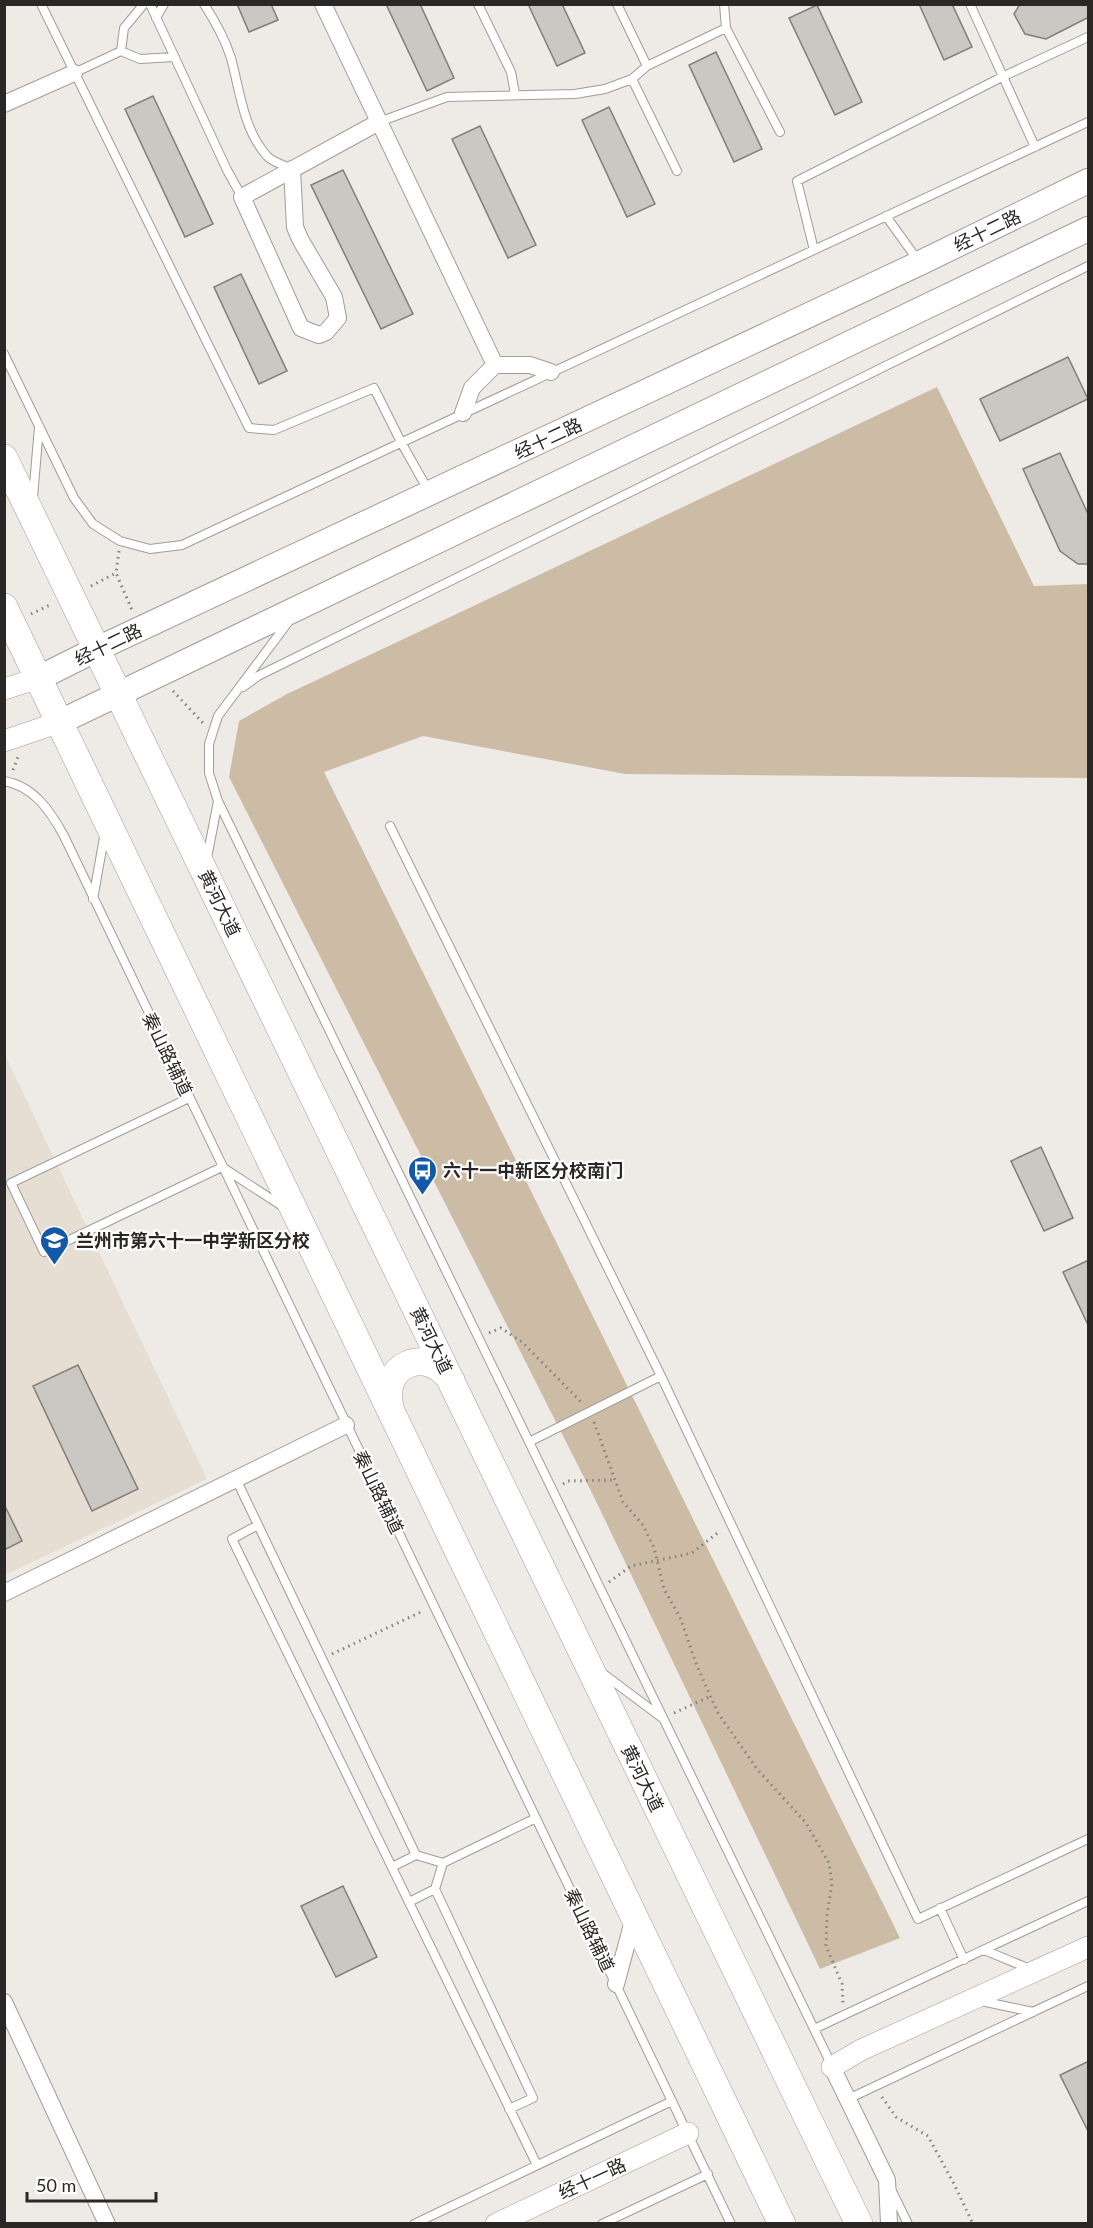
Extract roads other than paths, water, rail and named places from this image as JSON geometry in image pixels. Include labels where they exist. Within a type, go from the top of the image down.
[{"type":"main road","name":"经十二路","points":[[39,678],[920,263],[1089,181]]},
{"type":"main road","points":[[60,722],[1089,229]]},
{"type":"main road","name":"黄河大道","points":[[4,458],[859,2223]]},
{"type":"main road","points":[[4,607],[782,2223]]},
{"type":"main road","points":[[390,1409],[387,1397],[388,1386],[393,1375],[412,1362],[424,1361],[435,1364],[445,1371],[451,1381]]},
{"type":"street","points":[[322,4],[495,365]]},
{"type":"street","points":[[4,104],[74,73]]},
{"type":"street","points":[[292,169],[295,227],[334,297],[338,318],[326,332],[319,335],[301,328],[242,196],[379,122]]},
{"type":"street","points":[[463,413],[472,388],[495,365],[530,365],[552,372]]},
{"type":"street","name":"经十二路","points":[[4,689],[39,678]]},
{"type":"street","points":[[4,741],[60,722]]},
{"type":"street","points":[[4,1593],[346,1425]]},
{"type":"street","points":[[616,1984],[634,1916]]},
{"type":"street","points":[[889,2223],[887,2180],[832,2067],[861,2050],[1089,1947]]},
{"type":"street","points":[[4,2002],[107,2223]]},
{"type":"street","name":"经十一路","points":[[496,2223],[688,2133]]},
{"type":"lane","points":[[41,4],[249,428],[274,430],[374,388],[429,493]]},
{"type":"lane","points":[[122,51],[124,28],[144,4]]},
{"type":"lane","points":[[150,4],[226,170],[242,196]]},
{"type":"lane","points":[[156,18],[164,4]]},
{"type":"lane","points":[[204,4],[215,21],[230,56],[242,108],[253,134],[268,158],[292,169]]},
{"type":"lane","points":[[478,4],[511,72],[515,94]]},
{"type":"lane","points":[[617,4],[647,66]]},
{"type":"lane","points":[[724,4],[726,28],[780,132]]},
{"type":"lane","points":[[970,4],[1035,147]]},
{"type":"lane","points":[[379,122],[447,97],[575,94],[605,89],[632,79],[647,66],[726,28]]},
{"type":"lane","points":[[814,250],[796,181],[1002,77],[1089,37]]},
{"type":"lane","points":[[74,73],[122,51],[140,59],[174,57]]},
{"type":"lane","points":[[632,79],[676,171]]},
{"type":"lane","points":[[4,354],[74,498],[93,524],[120,541],[150,549],[182,545],[1089,122]]},
{"type":"lane","points":[[886,216],[920,263]]},
{"type":"lane","points":[[235,693],[258,676],[1089,266]]},
{"type":"lane","points":[[31,513],[39,426]]},
{"type":"lane","points":[[297,609],[218,716],[209,744],[209,773],[218,801],[832,2067]]},
{"type":"lane","name":"秦山路辅道","points":[[4,781],[33,794],[51,812],[731,2223]]},
{"type":"lane","points":[[204,870],[218,801]]},
{"type":"lane","points":[[93,899],[107,820]]},
{"type":"lane","points":[[390,826],[661,1376],[918,1919],[1089,1839]]},
{"type":"lane","points":[[189,1098],[11,1183],[44,1252],[222,1167],[298,1216]]},
{"type":"lane","points":[[529,1442],[661,1376]]},
{"type":"lane","points":[[236,1479],[416,1855]]},
{"type":"lane","points":[[258,1525],[232,1539],[537,2165]]},
{"type":"lane","points":[[587,1662],[663,1719]]},
{"type":"lane","points":[[392,1867],[416,1855],[443,1863],[536,1818]]},
{"type":"lane","points":[[443,1863],[435,1889],[533,2098],[509,2109]]},
{"type":"lane","points":[[409,1902],[435,1889]]},
{"type":"lane","points":[[814,2029],[1089,1901]]},
{"type":"lane","points":[[940,1908],[964,1960]]},
{"type":"lane","points":[[984,1950],[1036,1971]]},
{"type":"lane","points":[[848,2099],[1089,1986]]},
{"type":"lane","points":[[975,2000],[1034,2012]]},
{"type":"lane","points":[[414,2223],[672,2101]]},
{"type":"lane","points":[[602,2223],[708,2174]]},
{"type":"lane","points":[[887,2180],[908,2223]]},
{"type":"place","name":"六十一中新区分校南门","points":[[422,1196]]},
{"type":"place","name":"兰州市第六十一中学新区分校","points":[[55,1266]]}]
